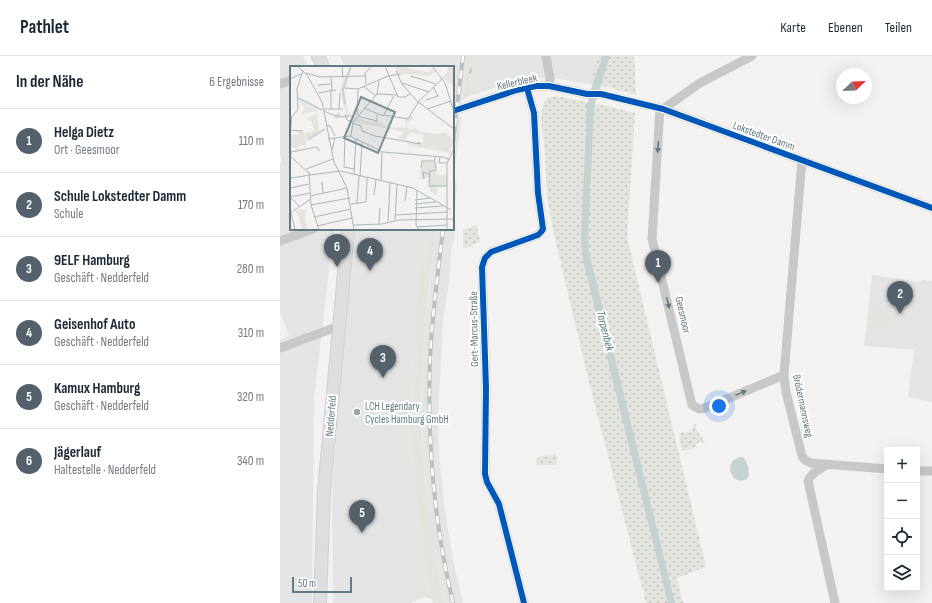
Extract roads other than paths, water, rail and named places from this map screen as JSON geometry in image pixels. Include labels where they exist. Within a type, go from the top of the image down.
[{"type":"main road","points":[[318,56],[323,66]]},
{"type":"main road","name":"Nedderfeld","points":[[320,603],[324,492],[348,230]]},
{"type":"street","points":[[546,56],[550,79],[549,86]]},
{"type":"street","points":[[662,109],[700,83],[752,56]]},
{"type":"street","points":[[280,84],[290,80]]},
{"type":"street","name":"Kellerbleek","points":[[454,112],[506,93],[527,88],[549,86],[587,94]]},
{"type":"street","name":"Gert-Marcus-Straße","points":[[524,603],[499,504],[487,482],[485,474],[486,388],[482,268],[485,258],[491,252],[538,235],[543,229],[538,193],[534,114],[527,88]]},
{"type":"street","name":"Lokstedter Damm","points":[[587,94],[601,94],[662,109],[932,208]]},
{"type":"street","name":"Geesmoor","points":[[662,109],[652,239],[692,404],[699,409],[705,408],[784,375]]},
{"type":"street","name":"Brödermannsweg","points":[[802,160],[784,375],[786,392],[802,456],[805,460],[812,463],[884,469]]},
{"type":"street","points":[[280,241],[310,230]]},
{"type":"street","points":[[280,348],[339,326]]},
{"type":"street","points":[[826,465],[810,476],[808,481],[835,603]]},
{"type":"street","points":[[920,471],[932,472]]},
{"type":"water","name":"Tarpenbek","points":[[603,56],[610,56],[594,106],[588,239],[589,252],[675,603],[668,603],[583,261],[581,237],[587,105]]},
{"type":"water","points":[[741,457],[744,458],[748,465],[749,475],[748,478],[737,480],[733,477],[730,468],[731,464],[735,460]]},
{"type":"railway","points":[[454,133],[463,56]]},
{"type":"railway","points":[[443,230],[435,294],[429,390],[433,482],[441,543],[453,603]]},
{"type":"place","name":"Jägerlauf","points":[[337,267]]},
{"type":"place","name":"Geisenhof Auto","points":[[370,271]]},
{"type":"place","name":"Helga Dietz","points":[[658,283]]},
{"type":"place","name":"Schule Lokstedter Damm","points":[[900,314]]},
{"type":"place","name":"9ELF Hamburg","points":[[383,378]]},
{"type":"place","name":"LCH Legendary Cycles Hamburg GmbH","points":[[357,412]]},
{"type":"place","name":"Kamux Hamburg","points":[[362,533]]}]
